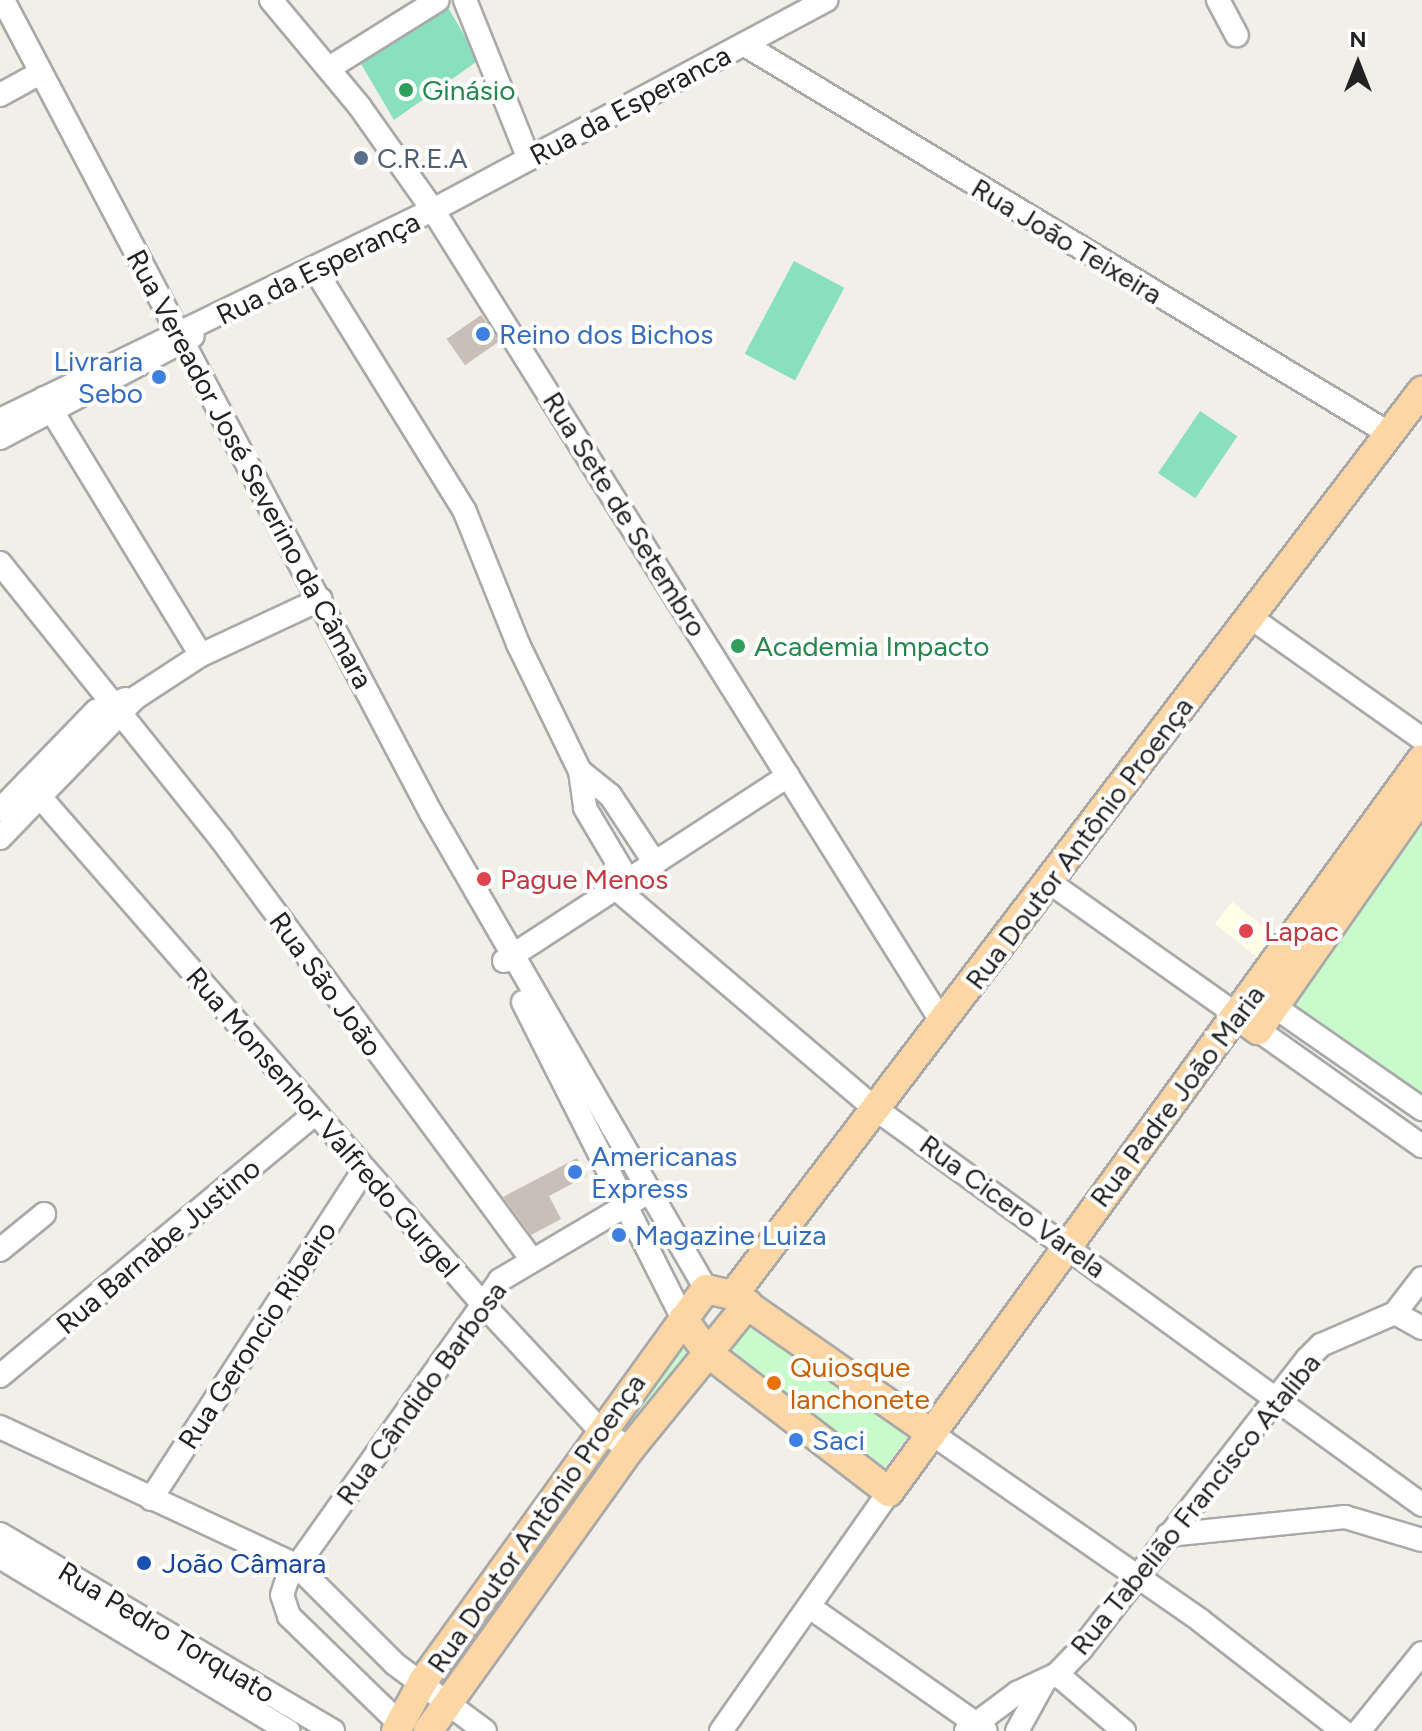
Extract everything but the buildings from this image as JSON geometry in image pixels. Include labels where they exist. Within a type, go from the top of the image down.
[{"type":"main road","name":"Rua Doutor Antônio Proença","points":[[439,1721],[630,1449],[708,1353],[729,1296],[942,1022],[1422,391]]},
{"type":"main road","points":[[1347,884],[1419,747]]},
{"type":"main road","points":[[1347,884],[1422,796]]},
{"type":"main road","name":"Rua Padre João Maria","points":[[889,1492],[1067,1243],[1256,1011],[1347,884]]},
{"type":"main road","name":"Rua Doutor Antônio Proença","points":[[408,1709],[600,1430],[683,1319],[729,1296]]},
{"type":"main road","points":[[729,1296],[931,1433]]},
{"type":"main road","points":[[683,1319],[708,1353],[889,1492]]},
{"type":"street","name":"Rua Vereador José Severino da Câmara","points":[[3,0],[498,936],[575,1087],[625,1205],[683,1319]]},
{"type":"street","points":[[271,0],[329,68],[438,0]]},
{"type":"street","points":[[465,0],[529,159]]},
{"type":"street","name":"Rua da Esperanca","points":[[433,210],[827,0]]},
{"type":"street","points":[[1218,0],[1237,35]]},
{"type":"street","name":"Rua João Teixeira","points":[[745,45],[1390,434]]},
{"type":"street","name":"Rua Sete de Setembro","points":[[329,68],[433,210],[942,1022]]},
{"type":"street","points":[[0,95],[40,73]]},
{"type":"street","name":"Rua da Esperança","points":[[0,438],[49,404],[433,210]]},
{"type":"street","points":[[314,268],[465,512],[518,644],[580,771],[610,795],[655,863]]},
{"type":"street","points":[[49,404],[201,655]]},
{"type":"street","name":"Rua da Esperança","points":[[0,420],[49,404]]},
{"type":"street","name":"Rua São João","points":[[2,569],[125,703],[530,1257]]},
{"type":"street","points":[[0,838],[33,788],[96,711],[125,703],[201,655],[321,599]]},
{"type":"street","points":[[1250,617],[1419,747]]},
{"type":"street","name":"Rua Cicero Varela","points":[[580,771],[585,808],[623,886],[873,1107],[1067,1243],[1422,1505]]},
{"type":"street","points":[[508,958],[788,776]]},
{"type":"street","points":[[0,810],[33,788]]},
{"type":"street","name":"Rua Monsenhor Valfredo Gurgel","points":[[33,788],[363,1171],[480,1301],[600,1430],[630,1449]]},
{"type":"street","points":[[1049,882],[1256,1011],[1329,1043],[1422,1109]]},
{"type":"street","points":[[1256,1011],[1311,1067],[1419,1139]]},
{"type":"street","points":[[1311,1067],[1329,1043]]},
{"type":"street","name":"Rua Vereador José Severino da Câmara","points":[[575,1087],[647,1193],[729,1296]]},
{"type":"street","name":"Rua Barnabe Justino","points":[[0,1376],[314,1114]]},
{"type":"street","name":"Rua Geroncio Ribeiro","points":[[151,1499],[363,1171]]},
{"type":"street","name":"Rua Cândido Barbosa","points":[[408,1709],[289,1616],[282,1595],[296,1565],[480,1301],[530,1257],[647,1193]]},
{"type":"street","points":[[0,1250],[44,1214]]},
{"type":"street","name":"Rua Tabelião Francisco Ataliba","points":[[976,1728],[1017,1693],[1050,1679],[1137,1576],[1321,1345],[1395,1313],[1422,1278]]},
{"type":"street","points":[[1395,1313],[1422,1328]]},
{"type":"street","points":[[0,1427],[296,1565],[395,1664],[408,1709],[439,1721],[485,1731]]},
{"type":"street","points":[[931,1433],[1137,1576],[1343,1731]]},
{"type":"street","points":[[1373,1522],[1397,1487]]},
{"type":"street","points":[[721,1731],[811,1608],[889,1492]]},
{"type":"street","points":[[1168,1535],[1345,1517],[1373,1522],[1422,1540]]},
{"type":"street","name":"Rua Pedro Torquato","points":[[0,1534],[333,1731]]},
{"type":"street","points":[[4,1564],[32,1551]]},
{"type":"street","name":"Rua Pedro Torquato","points":[[4,1564],[289,1731]]},
{"type":"street","points":[[811,1608],[976,1728]]},
{"type":"street","points":[[1359,1731],[1422,1653]]},
{"type":"street","points":[[1017,1731],[1050,1679],[1124,1731]]},
{"type":"shaded area","name":"Lapac","points":[[1232,902],[1278,938],[1260,960],[1215,924]]},
{"type":"green space","name":"Ginásio","points":[[447,6],[479,60],[394,120],[357,57]]},
{"type":"green space","points":[[794,261],[844,288],[795,380],[745,354]]},
{"type":"green space","points":[[1200,411],[1237,436],[1195,498],[1158,473]]},
{"type":"green space","points":[[1422,826],[1422,1096],[1288,1000]]},
{"type":"green space","points":[[752,1320],[911,1431],[884,1470],[725,1359]]},
{"type":"green space","points":[[681,1332],[695,1352],[454,1685],[436,1676]]},
{"type":"place","name":"Ginásio","points":[[406,90]]},
{"type":"place","name":"C.R.E.A","points":[[361,158]]},
{"type":"place","name":"Reino dos Bichos","points":[[483,334]]},
{"type":"place","name":"Livraria Sebo","points":[[159,377]]},
{"type":"place","name":"Academia Impacto","points":[[738,646]]},
{"type":"place","name":"Pague Menos","points":[[484,879]]},
{"type":"place","name":"Lapac","points":[[1246,931]]},
{"type":"place","name":"Americanas Express","points":[[575,1172]]},
{"type":"place","name":"Magazine Luiza","points":[[619,1235]]},
{"type":"place","name":"Quiosque lanchonete","points":[[774,1383]]},
{"type":"place","name":"Saci","points":[[796,1440]]},
{"type":"place","name":"João Câmara","points":[[144,1563]]}]
